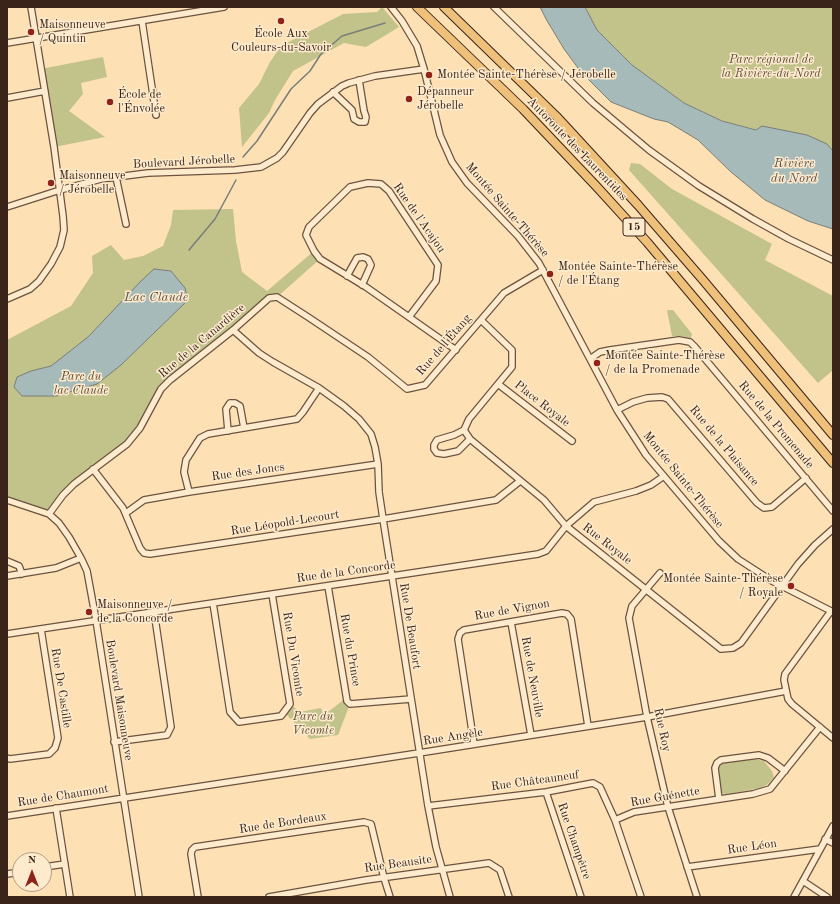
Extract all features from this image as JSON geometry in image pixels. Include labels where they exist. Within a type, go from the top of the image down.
[{"type":"highway","name":"Autoroute des Laurentides","points":[[417,7],[532,118],[598,187],[647,242],[833,463]]},
{"type":"highway","name":"Autoroute des Laurentides","points":[[444,7],[538,98],[633,200],[694,269],[833,434]]},
{"type":"street","points":[[7,299],[30,289],[46,272],[56,256],[62,241],[64,230],[60,190],[31,7]]},
{"type":"street","points":[[7,43],[224,7]]},
{"type":"street","name":"Montée Sainte-Thérèse","points":[[391,7],[413,38],[418,50],[424,68],[438,128],[444,146],[452,162],[467,183],[528,248],[543,270],[617,410],[644,452],[729,552],[751,569],[832,612]]},
{"type":"street","points":[[494,7],[593,103],[649,150],[699,186],[742,213],[780,234],[833,260]]},
{"type":"street","points":[[142,21],[156,116]]},
{"type":"street","name":"Boulevard Jérobelle","points":[[7,207],[101,179],[148,173],[234,170],[261,167],[277,158],[283,152],[310,113],[318,104],[334,92],[349,83],[359,80],[424,68]]},
{"type":"street","points":[[334,92],[352,110],[354,119],[359,122],[365,122],[366,117],[359,80]]},
{"type":"street","points":[[7,98],[45,91]]},
{"type":"street","points":[[116,177],[126,224]]},
{"type":"street","name":"Rue de l'Acajou","points":[[409,316],[436,281],[438,265],[390,191],[381,184],[368,183],[350,187],[309,227],[306,235],[314,251],[320,259],[409,316],[456,350]]},
{"type":"street","points":[[347,276],[357,258],[363,257],[368,259],[371,265],[362,285]]},
{"type":"street","name":"Rue de l'Étang","points":[[277,297],[368,357],[407,389],[425,385],[504,293],[543,270]]},
{"type":"street","name":"Rue de la Canardière","points":[[49,514],[63,495],[74,484],[127,444],[140,428],[161,389],[170,380],[233,330],[269,298],[277,297]]},
{"type":"street","points":[[470,439],[458,450],[444,454],[437,453],[434,449],[434,445],[437,440],[454,435],[464,430],[469,419],[512,368],[512,350],[481,320]]},
{"type":"street","name":"Rue De Beaufort","points":[[233,330],[268,359],[319,388],[344,406],[364,424],[371,434],[378,464],[379,492],[428,806],[436,847],[450,897]]},
{"type":"street","name":"Rue de la Promenade","points":[[590,359],[600,352],[610,350],[677,340],[690,342],[833,511]]},
{"type":"street","name":"Place Royale","points":[[498,384],[572,441]]},
{"type":"street","points":[[189,492],[184,472],[186,460],[200,438],[208,434],[297,419],[319,388]]},
{"type":"street","name":"Rue de la Plaisance","points":[[617,410],[633,402],[647,398],[662,397],[668,399],[757,503],[764,508],[772,507],[806,478]]},
{"type":"street","points":[[228,431],[226,409],[230,403],[235,403],[240,406],[244,428]]},
{"type":"street","name":"Rue Royale","points":[[464,430],[470,439],[544,500],[566,526],[721,649],[733,648],[741,643],[810,550],[833,529]]},
{"type":"street","name":"Rue des Joncs","points":[[126,513],[144,500],[378,464]]},
{"type":"street","name":"Rue Léopold-Lecourt","points":[[93,469],[126,513],[140,548],[144,553],[150,554],[383,519],[496,500],[520,481]]},
{"type":"street","name":"Rue de la Concorde","points":[[7,634],[538,554],[546,551],[566,526],[594,502],[636,491],[664,476]]},
{"type":"street","name":"Boulevard Maisonneuve","points":[[7,500],[49,514],[63,529],[81,558],[90,582],[139,897]]},
{"type":"street","points":[[7,576],[56,568],[81,558]]},
{"type":"street","points":[[7,561],[19,566],[22,574]]},
{"type":"street","name":"Rue Roy","points":[[660,573],[632,606],[629,618],[647,717],[668,807],[697,897]]},
{"type":"street","name":"Rue du Prince","points":[[328,586],[347,701],[350,704],[411,699]]},
{"type":"street","name":"Rue Du Vicomte","points":[[214,603],[230,712],[239,722],[281,716],[290,704],[272,594]]},
{"type":"street","points":[[114,742],[166,735],[171,727],[154,611]]},
{"type":"street","points":[[832,612],[785,674],[784,680],[788,699],[792,704],[833,738]]},
{"type":"street","name":"Rue de Vignon","points":[[474,744],[458,639],[460,633],[464,630],[562,613],[567,614],[571,619],[588,726]]},
{"type":"street","name":"Rue de Neuville","points":[[511,622],[531,735]]},
{"type":"street","name":"Rue De Castille","points":[[7,758],[10,759],[48,754],[55,748],[58,738],[41,629]]},
{"type":"street","name":"Rue Angèle","points":[[123,798],[647,717],[786,691]]},
{"type":"street","name":"Rue Guénette","points":[[615,820],[634,812],[753,794],[770,789],[820,727]]},
{"type":"street","name":"Rue Guénette","points":[[719,799],[715,768],[717,763],[721,760],[759,755],[768,758],[785,771]]},
{"type":"street","name":"Rue Châteauneuf","points":[[428,806],[546,792],[593,783],[600,787],[615,820],[641,897]]},
{"type":"street","name":"Rue Champêtre","points":[[546,792],[581,897]]},
{"type":"street","name":"Rue de Chaumont","points":[[7,816],[123,798]]},
{"type":"street","points":[[56,808],[70,897]]},
{"type":"street","name":"Rue de Bordeaux","points":[[198,897],[191,854],[195,847],[364,822],[371,824],[384,878]]},
{"type":"street","points":[[794,897],[833,826]]},
{"type":"street","points":[[826,839],[833,843]]},
{"type":"street","name":"Rue Léon","points":[[687,867],[820,849]]},
{"type":"street","name":"Rue Beausite","points":[[269,897],[442,869],[489,863],[500,870],[509,897]]},
{"type":"street","points":[[52,866],[65,864]]},
{"type":"street","points":[[384,878],[390,897]]},
{"type":"street","points":[[803,881],[827,897]]},
{"type":"green space","points":[[382,7],[399,27],[366,47],[344,43],[293,71],[275,100],[269,113],[242,147],[239,108],[259,84],[270,62],[281,46],[343,14],[377,12]]},
{"type":"green space","name":"Parc régional de la Rivière-du-Nord","points":[[585,7],[833,7],[833,151],[827,144],[757,130],[722,121],[684,103],[633,66],[597,30]]},
{"type":"green space","points":[[103,57],[107,77],[81,83],[83,94],[69,111],[105,137],[54,147],[41,69]]},
{"type":"green space","points":[[631,163],[640,164],[672,189],[772,244],[765,260],[833,296],[833,370],[818,383],[629,170]]},
{"type":"green space","name":"Parc du lac Claude","points":[[233,209],[236,241],[242,272],[267,291],[314,251],[320,259],[277,297],[273,297],[170,380],[127,444],[74,484],[49,514],[7,500],[7,340],[71,306],[93,273],[92,256],[111,245],[124,260],[143,256],[163,246],[171,225],[173,210]]},
{"type":"green space","points":[[667,310],[673,310],[692,334],[691,338],[672,336]]},
{"type":"green space","name":"Parc du Vicomte","points":[[346,698],[350,704],[338,735],[310,739],[284,712],[290,704],[300,712],[321,708],[324,715]]},
{"type":"green space","points":[[755,759],[764,761],[772,771],[774,777],[768,784],[761,788],[726,794],[722,793],[720,790],[718,770],[720,765],[723,763]]},
{"type":"water","name":"Rivière du Nord","points":[[540,7],[585,7],[597,30],[632,65],[684,103],[722,121],[756,130],[762,126],[807,135],[827,144],[833,151],[833,229],[808,221],[765,200],[731,172],[698,140],[668,122],[654,119],[611,102],[581,72],[564,49]]},
{"type":"water","name":"Lac Claude","points":[[154,269],[171,271],[185,288],[188,300],[121,365],[97,384],[56,396],[22,396],[14,387],[17,377],[31,371],[51,366],[88,337]]},
{"type":"waterway","points":[[243,157],[257,141],[291,89],[310,71],[321,54],[342,36],[385,23]]},
{"type":"waterway","points":[[189,250],[215,219],[236,180]]},
{"type":"place","name":"École Aux Couleurs-du-Savoir","points":[[281,21]]},
{"type":"place","name":"Maisonneuve / Quintin","points":[[31,32]]},
{"type":"place","name":"Montée Sainte-Thérèse / Jérobelle","points":[[429,75]]},
{"type":"place","name":"Dépanneur Jérobelle","points":[[409,99]]},
{"type":"place","name":"École de l'Énvolée","points":[[110,102]]},
{"type":"place","name":"Maisonneuve / Jérobelle","points":[[51,183]]},
{"type":"place","name":"Montée Sainte-Thérèse / de l'Étang","points":[[550,274]]},
{"type":"place","name":"Montée Sainte-Thérèse / de la Promenade","points":[[597,363]]},
{"type":"place","name":"Montée Sainte-Thérèse / Royale","points":[[791,586]]},
{"type":"place","name":"Maisonneuve / de la Concorde","points":[[89,612]]}]
